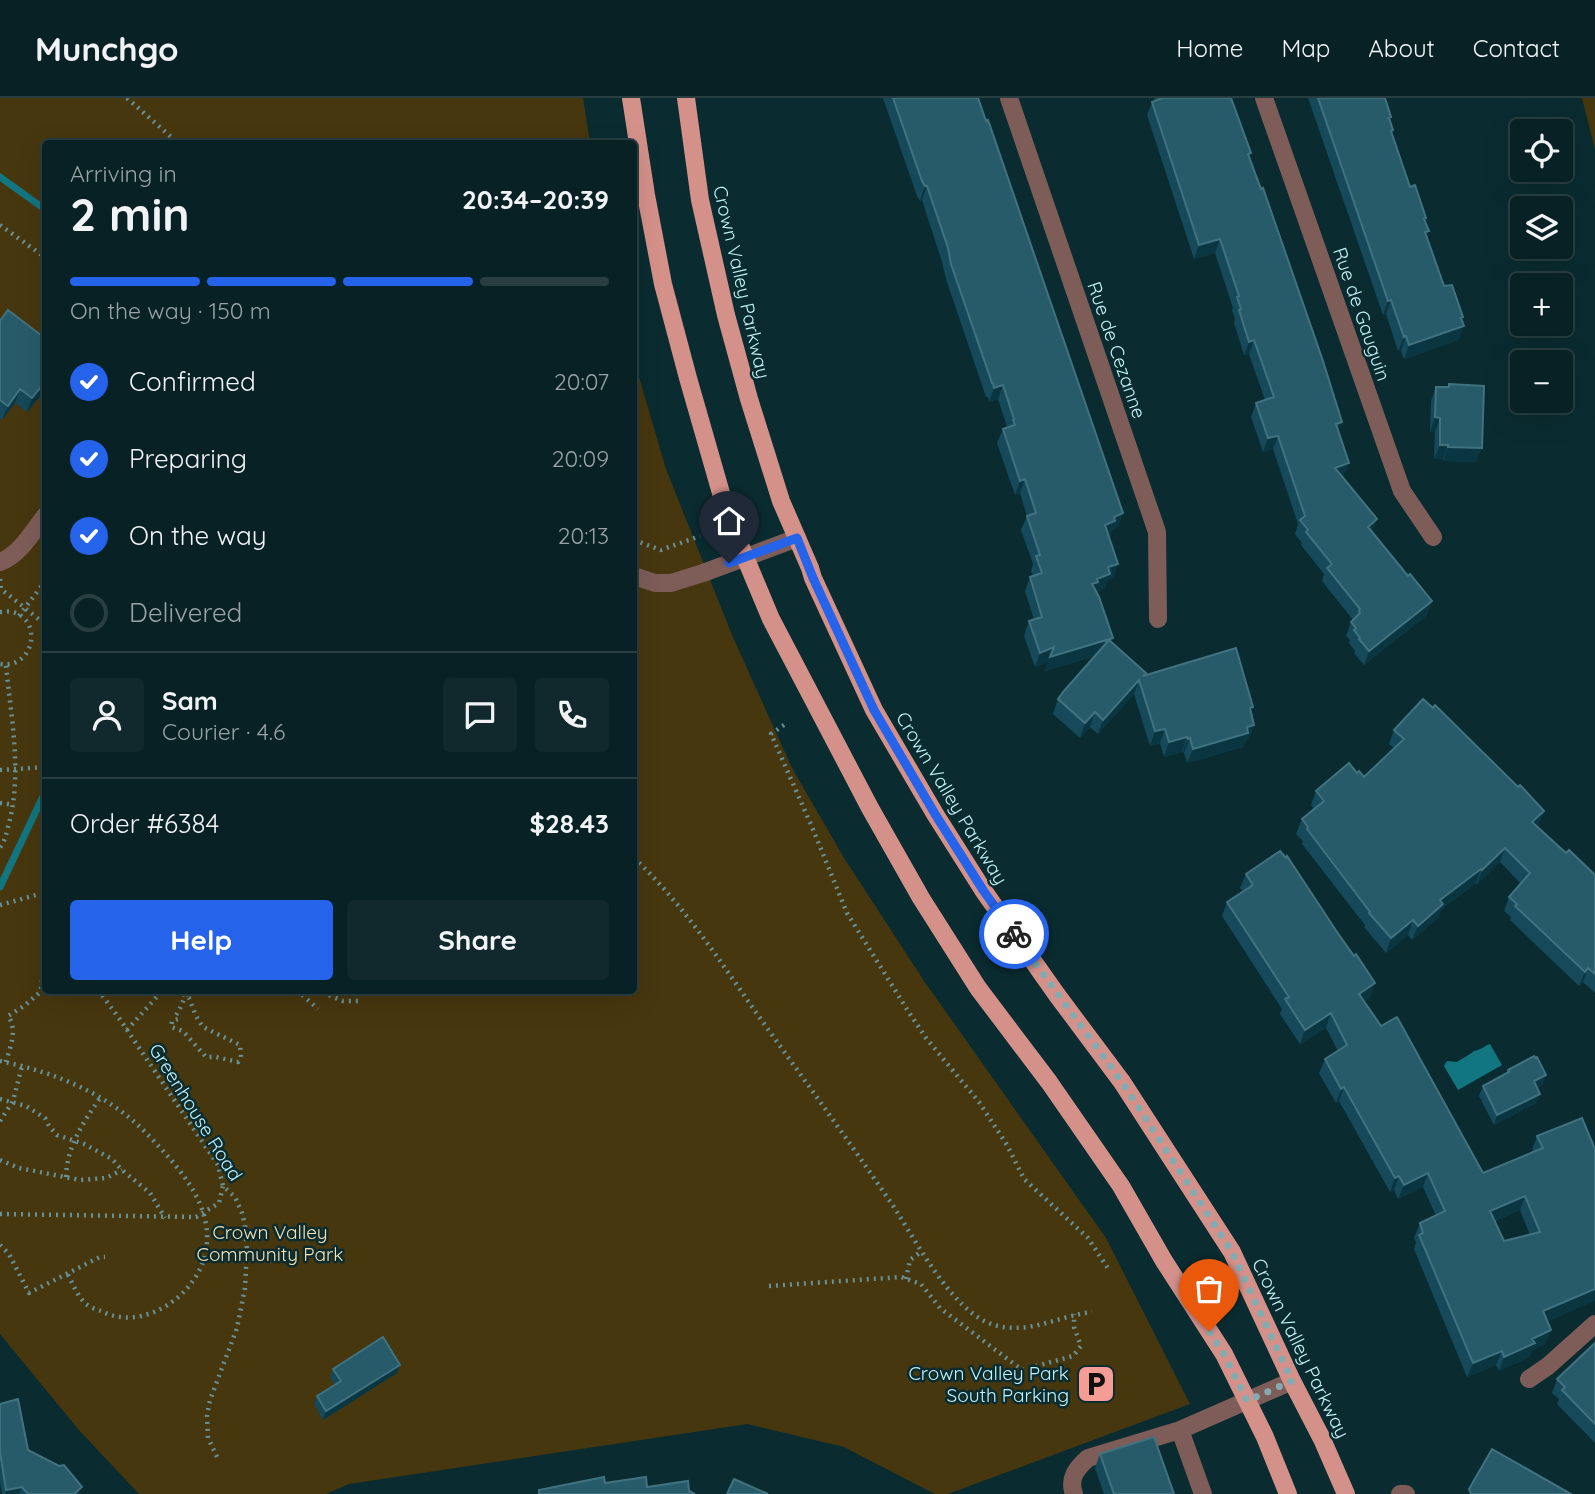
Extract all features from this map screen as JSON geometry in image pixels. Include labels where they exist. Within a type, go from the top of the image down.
[{"type":"main road","points":[[631,98],[663,284],[727,514],[771,619],[870,808],[921,898],[978,988],[1049,1082],[1121,1186],[1164,1261],[1224,1354],[1265,1437],[1288,1494]]},
{"type":"main road","name":"Crown Valley Parkway","points":[[686,98],[699,200],[726,315],[780,501],[874,710],[983,890],[1122,1082],[1232,1252],[1346,1494]]},
{"type":"street","name":"Rue de Cezanne","points":[[1009,98],[1157,532],[1158,619]]},
{"type":"street","name":"Rue de Gauguin","points":[[1264,98],[1402,491],[1433,537]]},
{"type":"street","points":[[0,562],[11,557],[42,520]]},
{"type":"street","points":[[637,577],[655,583],[671,583],[797,538]]},
{"type":"street","points":[[1529,1379],[1548,1366],[1595,1324]]},
{"type":"street","points":[[1074,1494],[1071,1487],[1072,1477],[1088,1458],[1180,1430],[1292,1381]]},
{"type":"street","points":[[1180,1430],[1203,1494]]},
{"type":"street","points":[[1400,1494],[1406,1494]]},
{"type":"path","points":[[127,98],[174,140]]},
{"type":"path","points":[[0,225],[42,255]]},
{"type":"path","points":[[637,541],[660,550],[700,536]]},
{"type":"path","points":[[0,578],[0,590],[42,622]]},
{"type":"path","points":[[19,616],[42,585]]},
{"type":"path","points":[[0,612],[14,612],[26,621],[32,635],[30,649],[20,660],[3,664],[15,769],[14,805],[4,843],[0,847]]},
{"type":"path","points":[[784,725],[771,734],[847,913],[926,1038],[979,1102],[1007,1145],[1024,1179],[1088,1238],[1109,1270]]},
{"type":"path","points":[[0,770],[42,767]]},
{"type":"path","points":[[0,803],[14,805]]},
{"type":"path","points":[[637,861],[667,891],[701,935],[890,1200],[946,1287],[963,1306],[979,1318],[1006,1327],[1033,1326],[1054,1322],[1073,1314],[1092,1312]]},
{"type":"path","points":[[0,905],[42,894]]},
{"type":"path","points":[[42,989],[24,1006],[8,1016],[12,1021],[13,1032],[3,1062],[64,1080],[122,1112],[180,1171],[198,1198],[207,1226],[206,1252],[197,1275],[177,1298],[157,1311],[127,1318],[107,1314],[83,1301],[67,1273]]},
{"type":"path","name":"Greenhouse Road","points":[[101,994],[218,1165],[223,1186],[235,1197],[245,1225],[247,1271],[243,1302],[237,1328],[206,1415],[208,1438],[218,1459]]},
{"type":"path","points":[[127,1030],[159,994]]},
{"type":"path","points":[[186,994],[176,1015],[178,1019],[172,1021],[172,1027],[183,1031],[206,1057],[238,1062],[241,1057],[240,1045],[203,1027],[187,994]]},
{"type":"path","points":[[301,994],[318,1009]]},
{"type":"path","points":[[326,994],[343,1001],[362,1001]]},
{"type":"path","points":[[0,1121],[13,1101],[22,1066]]},
{"type":"path","points":[[66,1177],[73,1140],[100,1098]]},
{"type":"path","points":[[0,1099],[26,1107],[42,1116],[57,1135],[98,1150],[112,1159],[150,1194],[165,1218]]},
{"type":"path","points":[[0,1160],[19,1168],[80,1180],[106,1178],[122,1170]]},
{"type":"path","points":[[0,1214],[196,1217],[219,1203],[223,1186]]},
{"type":"path","points":[[0,1245],[9,1254],[29,1293],[100,1257],[105,1257]]},
{"type":"path","points":[[906,1279],[910,1260],[922,1251]]},
{"type":"path","points":[[769,1286],[901,1277],[920,1284],[940,1308],[1023,1370],[1073,1356],[1081,1346],[1074,1327],[1073,1314]]},
{"type":"green space","name":"Crown Valley Community Park","points":[[0,98],[583,98],[590,140],[42,140],[42,994],[637,994],[637,370],[666,469],[732,635],[792,768],[844,858],[924,981],[1106,1238],[1190,1404],[948,1494],[935,1494],[844,1447],[747,1424],[349,1484],[326,1494],[139,1494],[78,1429],[0,1334]]},
{"type":"green space","points":[[1582,98],[1595,98],[1595,149]]},
{"type":"water","points":[[1490,1044],[1502,1065],[1458,1090],[1444,1066],[1447,1061],[1457,1062]]},
{"type":"building","points":[[893,98],[978,98],[986,121],[988,120],[1123,513],[1114,517],[1115,521],[1105,525],[1118,564],[1108,567],[1110,574],[1092,584],[1113,638],[1050,657],[1054,647],[1040,653],[1029,621],[1042,617],[1030,577],[1042,573],[1036,556],[1040,555],[1027,516],[1036,513],[1025,479],[1020,481],[1003,429],[1015,425],[1014,419],[1003,385],[994,388],[992,383],[927,186],[922,181]]},
{"type":"building","points":[[1162,98],[1231,98],[1342,422],[1336,424],[1349,463],[1335,468],[1377,519],[1368,527],[1432,601],[1369,651],[1359,639],[1351,622],[1360,613],[1360,609],[1327,568],[1332,564],[1306,532],[1308,530],[1300,520],[1305,516],[1278,436],[1268,438],[1256,403],[1274,397],[1254,340],[1249,342],[1239,310],[1239,296],[1220,239],[1199,245],[1152,102]]},
{"type":"building","points":[[1318,98],[1385,98],[1391,117],[1391,131],[1410,187],[1415,185],[1426,218],[1424,219],[1429,231],[1425,232],[1444,286],[1452,285],[1464,326],[1409,345],[1391,300],[1388,301]]},
{"type":"building","points":[[8,310],[42,336],[42,386],[32,398],[20,389],[8,406],[0,400],[0,321]]},
{"type":"building","points":[[1449,384],[1484,386],[1482,448],[1440,445],[1440,418],[1435,417],[1436,387],[1449,387]]},
{"type":"building","points":[[1109,640],[1146,673],[1143,676],[1236,648],[1253,707],[1250,708],[1254,725],[1247,727],[1248,733],[1193,749],[1190,738],[1187,737],[1169,742],[1165,729],[1155,731],[1139,680],[1103,720],[1095,712],[1085,723],[1058,699]]},
{"type":"building","points":[[1423,699],[1433,708],[1435,705],[1518,787],[1520,785],[1544,811],[1532,822],[1566,853],[1569,850],[1595,875],[1595,974],[1588,968],[1585,972],[1515,906],[1517,904],[1509,897],[1530,873],[1505,848],[1482,870],[1440,900],[1443,904],[1418,926],[1413,920],[1391,938],[1369,913],[1307,829],[1302,819],[1324,801],[1316,791],[1349,763],[1364,777],[1404,739],[1394,730]]},
{"type":"building","points":[[1280,851],[1286,858],[1287,856],[1337,932],[1375,983],[1359,994],[1381,1026],[1397,1017],[1483,1173],[1543,1148],[1537,1136],[1582,1118],[1595,1149],[1595,1289],[1543,1311],[1551,1330],[1532,1339],[1535,1343],[1504,1357],[1502,1351],[1473,1363],[1419,1235],[1423,1233],[1420,1223],[1445,1211],[1428,1173],[1404,1185],[1399,1176],[1395,1178],[1344,1087],[1341,1089],[1325,1059],[1347,1045],[1331,1013],[1305,1030],[1285,999],[1289,997],[1227,902],[1253,885],[1246,874]],"holes":[[[1525,1196],[1540,1232],[1504,1241],[1490,1211]]]},
{"type":"building","points":[[1534,1056],[1546,1075],[1534,1081],[1540,1094],[1497,1115],[1483,1086]]},
{"type":"building","points":[[383,1337],[400,1365],[326,1411],[317,1396],[341,1381],[333,1369]]},
{"type":"building","points":[[1595,1343],[1595,1424],[1562,1390],[1565,1387],[1557,1379]]},
{"type":"building","points":[[18,1399],[28,1450],[59,1466],[64,1465],[82,1487],[74,1494],[28,1494],[22,1487],[6,1490],[0,1452],[0,1404]]},
{"type":"building","points":[[1154,1437],[1174,1494],[1114,1494],[1100,1454]]},
{"type":"building","points":[[1492,1449],[1571,1494],[1471,1494],[1469,1489]]},
{"type":"building","points":[[604,1477],[605,1483],[646,1477],[647,1487],[688,1481],[689,1491],[695,1494],[539,1494],[539,1490]]},
{"type":"building","points":[[734,1479],[768,1494],[727,1494]]},
{"type":"waterway","points":[[0,177],[42,207]]},
{"type":"waterway","points":[[0,887],[42,798]]},
{"type":"way so far","points":[[1014,934],[1122,1082],[1232,1252],[1292,1381],[1247,1401],[1224,1354],[1209,1331]]},
{"type":"place","name":"Crown Valley Park South Parking","points":[[1096,1384]]},
{"type":"route","points":[[729,563],[797,538],[874,710],[935,814],[1014,934]]}]
